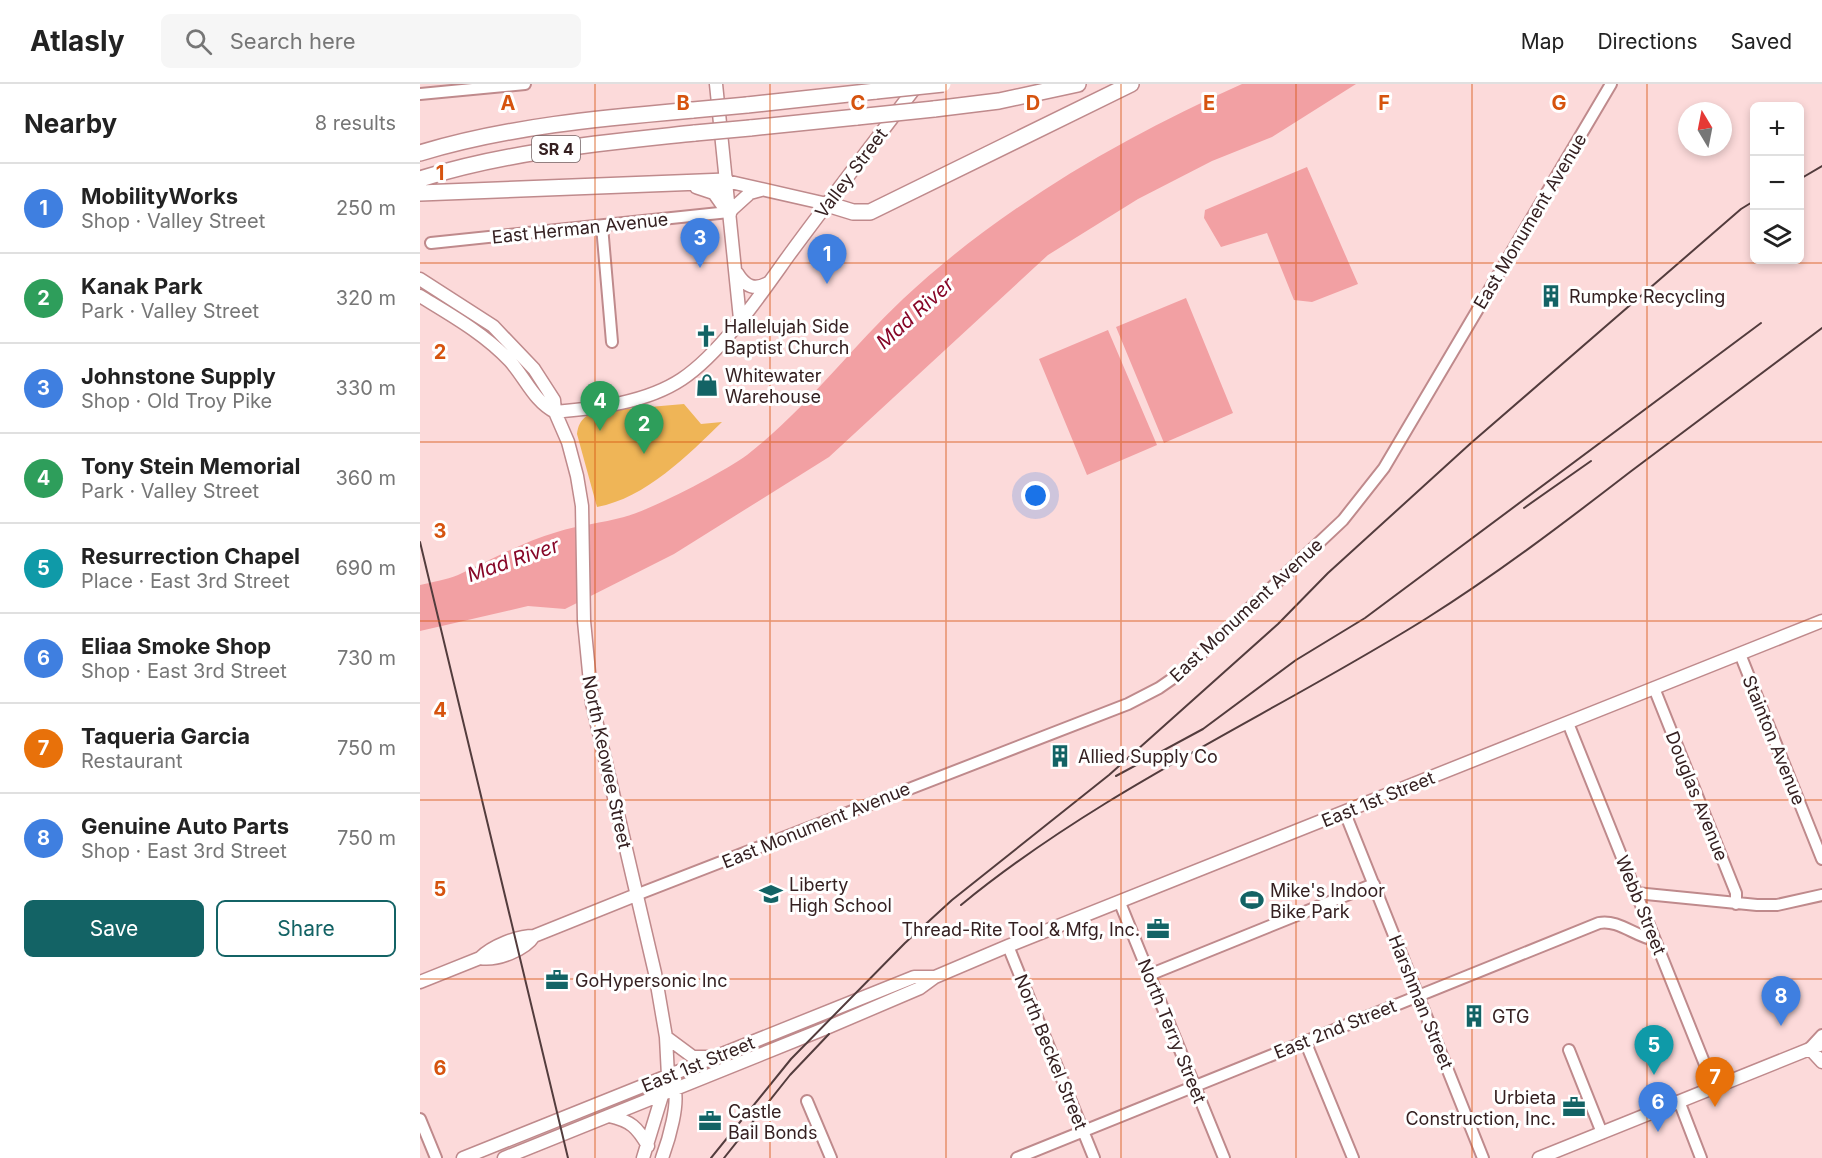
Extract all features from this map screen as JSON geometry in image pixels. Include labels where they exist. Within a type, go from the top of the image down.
[{"type":"highway","name":"SR 4","points":[[420,153],[476,138],[541,126],[943,84]]},
{"type":"highway","name":"SR 4","points":[[420,179],[470,165],[533,153],[695,133],[999,101],[1078,84]]},
{"type":"highway","points":[[827,204],[854,212],[870,212],[1131,84]]},
{"type":"highway","points":[[420,193],[726,181]]},
{"type":"highway","points":[[686,183],[715,192],[729,212]]},
{"type":"main road","points":[[716,84],[740,319]]},
{"type":"main road","name":"Valley Street","points":[[555,412],[617,404],[682,379],[712,354],[918,84]]},
{"type":"main road","points":[[726,181],[827,204]]},
{"type":"main road","points":[[729,212],[750,193],[762,189]]},
{"type":"main road","points":[[737,273],[746,285],[751,287],[769,282]]},
{"type":"main road","name":"North Keowee Street","points":[[420,279],[458,302],[506,338],[542,381],[554,400],[555,412],[568,442],[582,506],[584,621],[592,703],[655,973],[666,1037],[668,1076],[675,1090]]},
{"type":"main road","name":"North Keowee Street","points":[[420,296],[461,321],[498,350],[519,373],[541,405],[555,412]]},
{"type":"main road","name":"East 1st Street","points":[[504,1158],[920,988],[934,977],[1008,946],[1822,621]]},
{"type":"main road","name":"East Monument Avenue","points":[[420,982],[480,958],[487,951],[525,936],[534,936],[636,895]]},
{"type":"main road","name":"East 1st Street","points":[[463,1158],[914,977],[934,977]]},
{"type":"main road","points":[[666,1037],[693,1057],[715,1057]]},
{"type":"main road","points":[[1539,1158],[1822,1044]]},
{"type":"main road","points":[[1809,1049],[1822,1062]]},
{"type":"main road","name":"North Keowee Street","points":[[645,1152],[660,1096],[668,1076]]},
{"type":"main road","points":[[662,1158],[672,1120],[675,1090]]},
{"type":"main road","points":[[609,1116],[631,1122],[640,1131],[645,1152]]},
{"type":"street","points":[[420,94],[473,86],[525,84]]},
{"type":"street","name":"East Monument Avenue","points":[[636,895],[1128,704],[1160,688],[1182,672],[1343,520],[1384,468],[1611,84]]},
{"type":"street","name":"East Herman Avenue","points":[[431,243],[729,212]]},
{"type":"street","points":[[602,226],[612,342]]},
{"type":"street","name":"Stainton Avenue","points":[[1740,654],[1822,859]]},
{"type":"street","name":"Douglas Avenue","points":[[1654,688],[1736,893],[1736,904]]},
{"type":"street","name":"Webb Street","points":[[1568,723],[1714,1087]]},
{"type":"street","name":"Harshman Street","points":[[1345,813],[1483,1158]]},
{"type":"street","points":[[1149,975],[1374,884]]},
{"type":"street","points":[[1636,893],[1736,904],[1777,905],[1822,895]]},
{"type":"street","name":"North Terry Street","points":[[1120,903],[1224,1158]]},
{"type":"street","name":"East 2nd Street","points":[[1017,1158],[1599,923],[1611,922],[1639,936],[1655,940]]},
{"type":"street","name":"North Beckel Street","points":[[1008,946],[1094,1158]]},
{"type":"street","points":[[1809,1049],[1822,1035]]},
{"type":"street","points":[[1305,1041],[1353,1158]]},
{"type":"street","points":[[1569,1050],[1602,1133]]},
{"type":"street","points":[[807,1101],[831,1158]]},
{"type":"street","points":[[1679,1101],[1701,1158]]},
{"type":"street","points":[[420,1119],[436,1158]]},
{"type":"shaded area","points":[[684,404],[701,424],[722,422],[665,474],[649,485],[632,495],[597,507],[577,434],[582,420],[593,413],[603,411]]},
{"type":"water","name":"Mad River","points":[[1242,84],[1356,84],[1272,137],[1212,161],[1138,199],[1048,255],[829,457],[674,554],[565,609],[528,606],[420,631],[420,585],[458,575],[544,536],[636,513],[722,471],[747,455],[788,419],[883,318],[940,266],[980,235],[1021,205],[1107,152]]},
{"type":"water","points":[[1307,167],[1358,284],[1312,302],[1294,300],[1267,233],[1221,247],[1204,218],[1205,210]]},
{"type":"water","points":[[1186,298],[1233,413],[1164,443],[1116,327]]},
{"type":"water","points":[[1108,330],[1157,445],[1087,475],[1039,359]]},
{"type":"railway","points":[[1804,177],[1822,166]]},
{"type":"railway","points":[[711,1158],[791,1059],[905,943],[952,900],[1109,775],[1278,624],[1328,573],[1471,443],[1750,203]]},
{"type":"railway","points":[[1116,776],[1203,729],[1296,660],[1365,618],[1761,323]]},
{"type":"railway","points":[[961,905],[1015,863],[1130,789],[1368,653],[1453,601],[1505,566],[1822,328]]},
{"type":"railway","points":[[1524,508],[1591,461]]},
{"type":"railway","points":[[420,542],[568,1158]]},
{"type":"railway","points":[[724,1158],[790,1075],[829,1034]]},
{"type":"place","name":"Johnstone Supply","points":[[700,268]]},
{"type":"place","name":"MobilityWorks","points":[[827,284]]},
{"type":"place","name":"Rumpke Recycling","points":[[1551,296]]},
{"type":"place","name":"Hallelujah Side Baptist Church","points":[[706,336]]},
{"type":"place","name":"Whitewater Warehouse","points":[[707,385]]},
{"type":"place","name":"Tony Stein Memorial","points":[[600,431]]},
{"type":"place","name":"Kanak Park","points":[[644,454]]},
{"type":"place","name":"Allied Supply Co","points":[[1060,756]]},
{"type":"place","name":"Liberty High School","points":[[771,894]]},
{"type":"place","name":"Mike's Indoor Bike Park","points":[[1252,900]]},
{"type":"place","name":"Thread-Rite Tool & Mfg, Inc.","points":[[1158,929]]},
{"type":"place","name":"GoHypersonic Inc","points":[[557,980]]},
{"type":"place","name":"GTG","points":[[1474,1016]]},
{"type":"place","name":"Genuine Auto Parts","points":[[1781,1026]]},
{"type":"place","name":"Resurrection Chapel","points":[[1654,1075]]},
{"type":"place","name":"Urbieta Construction, Inc.","points":[[1574,1107]]},
{"type":"place","name":"Taqueria Garcia","points":[[1715,1107]]},
{"type":"place","name":"Castle Bail Bonds","points":[[710,1121]]},
{"type":"place","name":"Eliaa Smoke Shop","points":[[1658,1132]]}]
